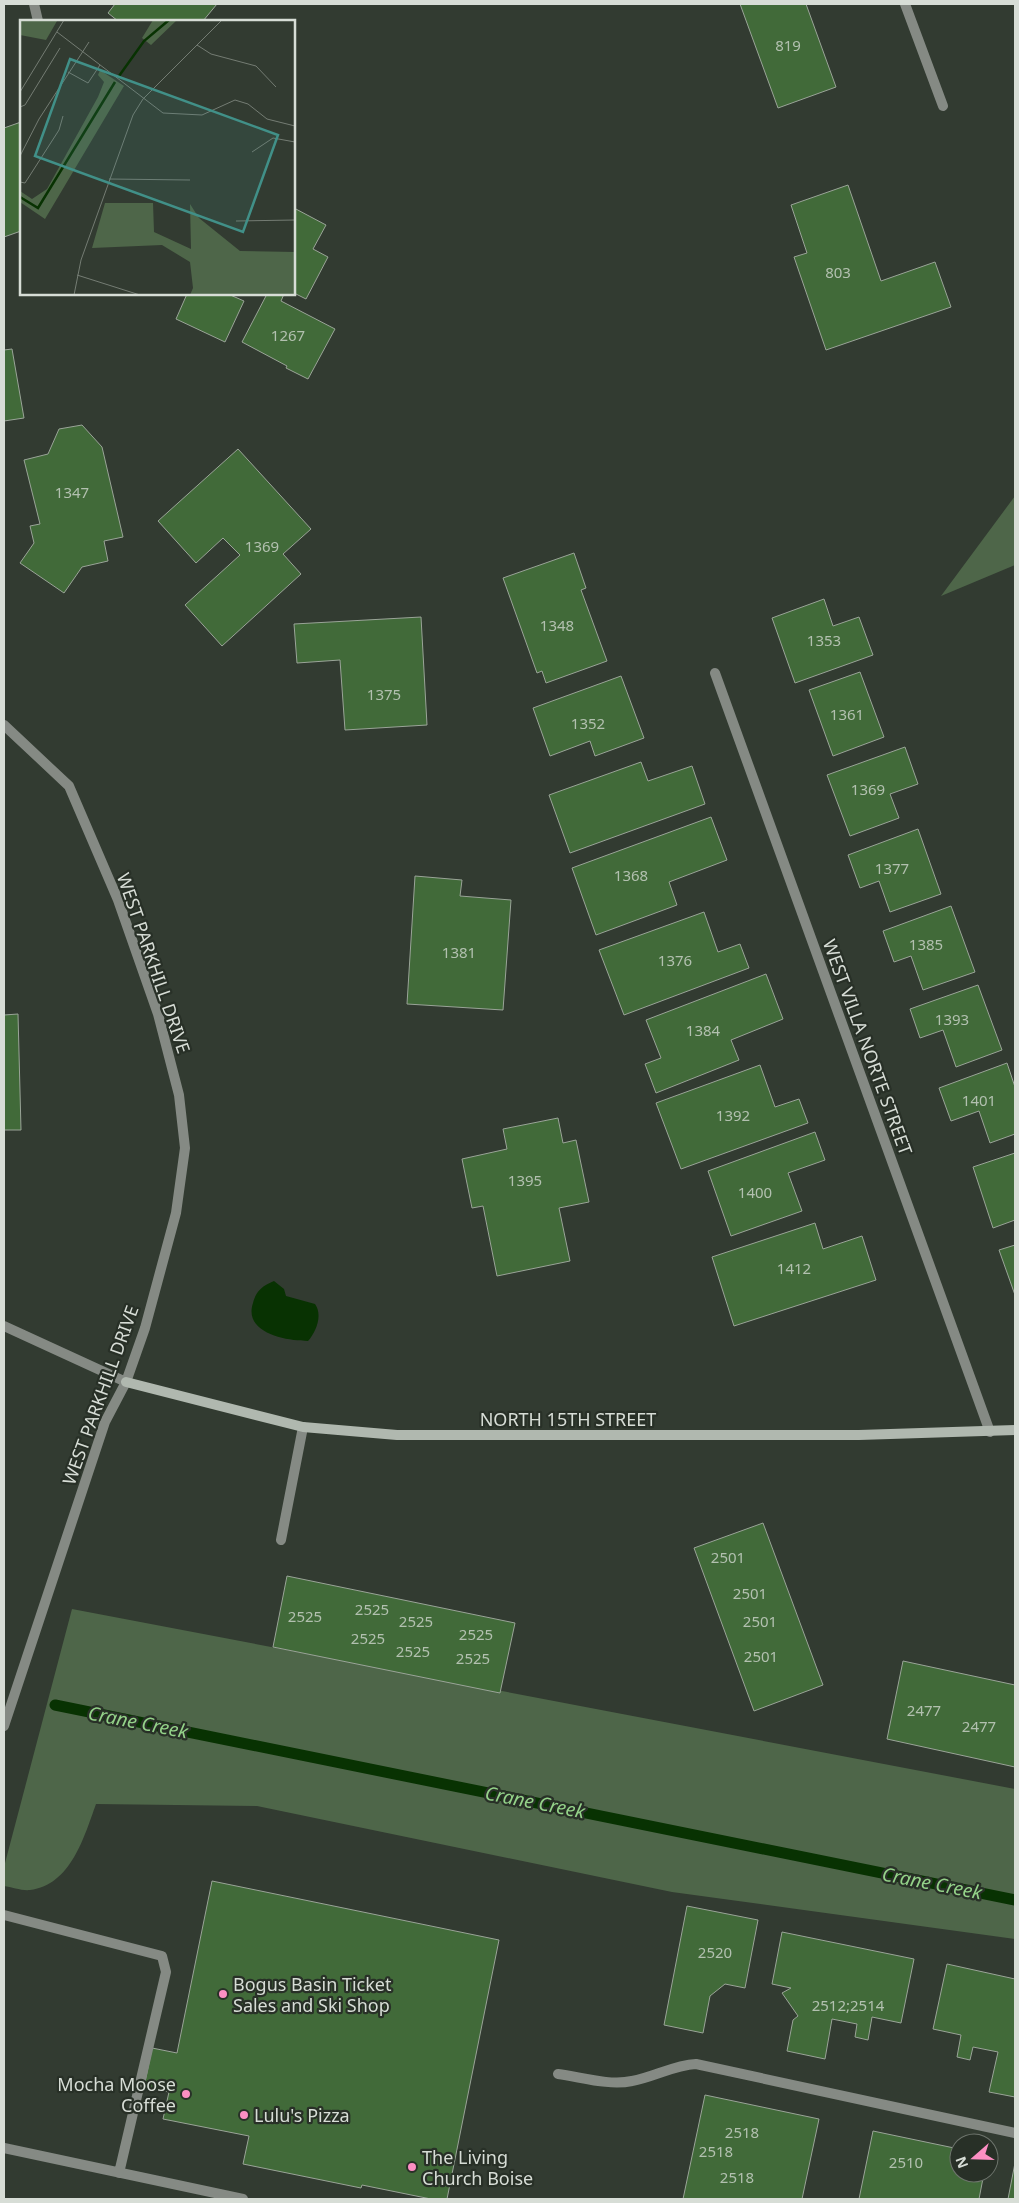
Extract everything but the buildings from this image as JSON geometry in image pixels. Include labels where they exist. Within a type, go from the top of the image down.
[{"type":"street","points":[[34,4],[38,20]]},
{"type":"street","points":[[904,4],[944,106]]},
{"type":"street","name":"WEST VILLA NORTE STREET","points":[[715,673],[990,1432]]},
{"type":"street","name":"WEST PARKHILL DRIVE","points":[[4,725],[70,786],[124,918],[158,1014],[179,1095],[185,1148],[176,1213],[145,1328],[126,1382],[105,1422],[4,1726]]},
{"type":"street","points":[[4,1326],[126,1382]]},
{"type":"street","name":"NORTH 15TH STREET","points":[[126,1382],[303,1427],[397,1435],[859,1435],[1015,1430]]},
{"type":"street","points":[[281,1540],[303,1427]]},
{"type":"street","points":[[4,1915],[162,1956],[166,1972],[119,2173]]},
{"type":"street","points":[[558,2074],[613,2082],[631,2082],[684,2064],[696,2064],[1015,2133]]},
{"type":"street","points":[[4,2148],[243,2199]]},
{"type":"shaded area","points":[[1015,496],[1015,565],[941,596]]},
{"type":"shaded area","points":[[274,1281],[284,1289],[286,1296],[315,1304],[318,1313],[318,1323],[308,1341],[278,1337],[260,1328],[254,1322],[252,1313],[256,1295],[263,1287]]},
{"type":"shaded area","points":[[72,1609],[1015,1789],[1015,1939],[672,1892],[257,1806],[96,1804],[74,1858],[56,1879],[44,1886],[30,1890],[4,1886],[4,1867]]},
{"type":"waterway","name":"Crane Creek","points":[[55,1705],[1015,1900]]},
{"type":"place","name":"Bogus Basin Ticket Sales and Ski Shop","points":[[223,1994]]},
{"type":"place","name":"Mocha Moose Coffee","points":[[186,2094]]},
{"type":"place","name":"Lulu's Pizza","points":[[244,2115]]},
{"type":"place","name":"The Living Church Boise","points":[[412,2167]]}]
